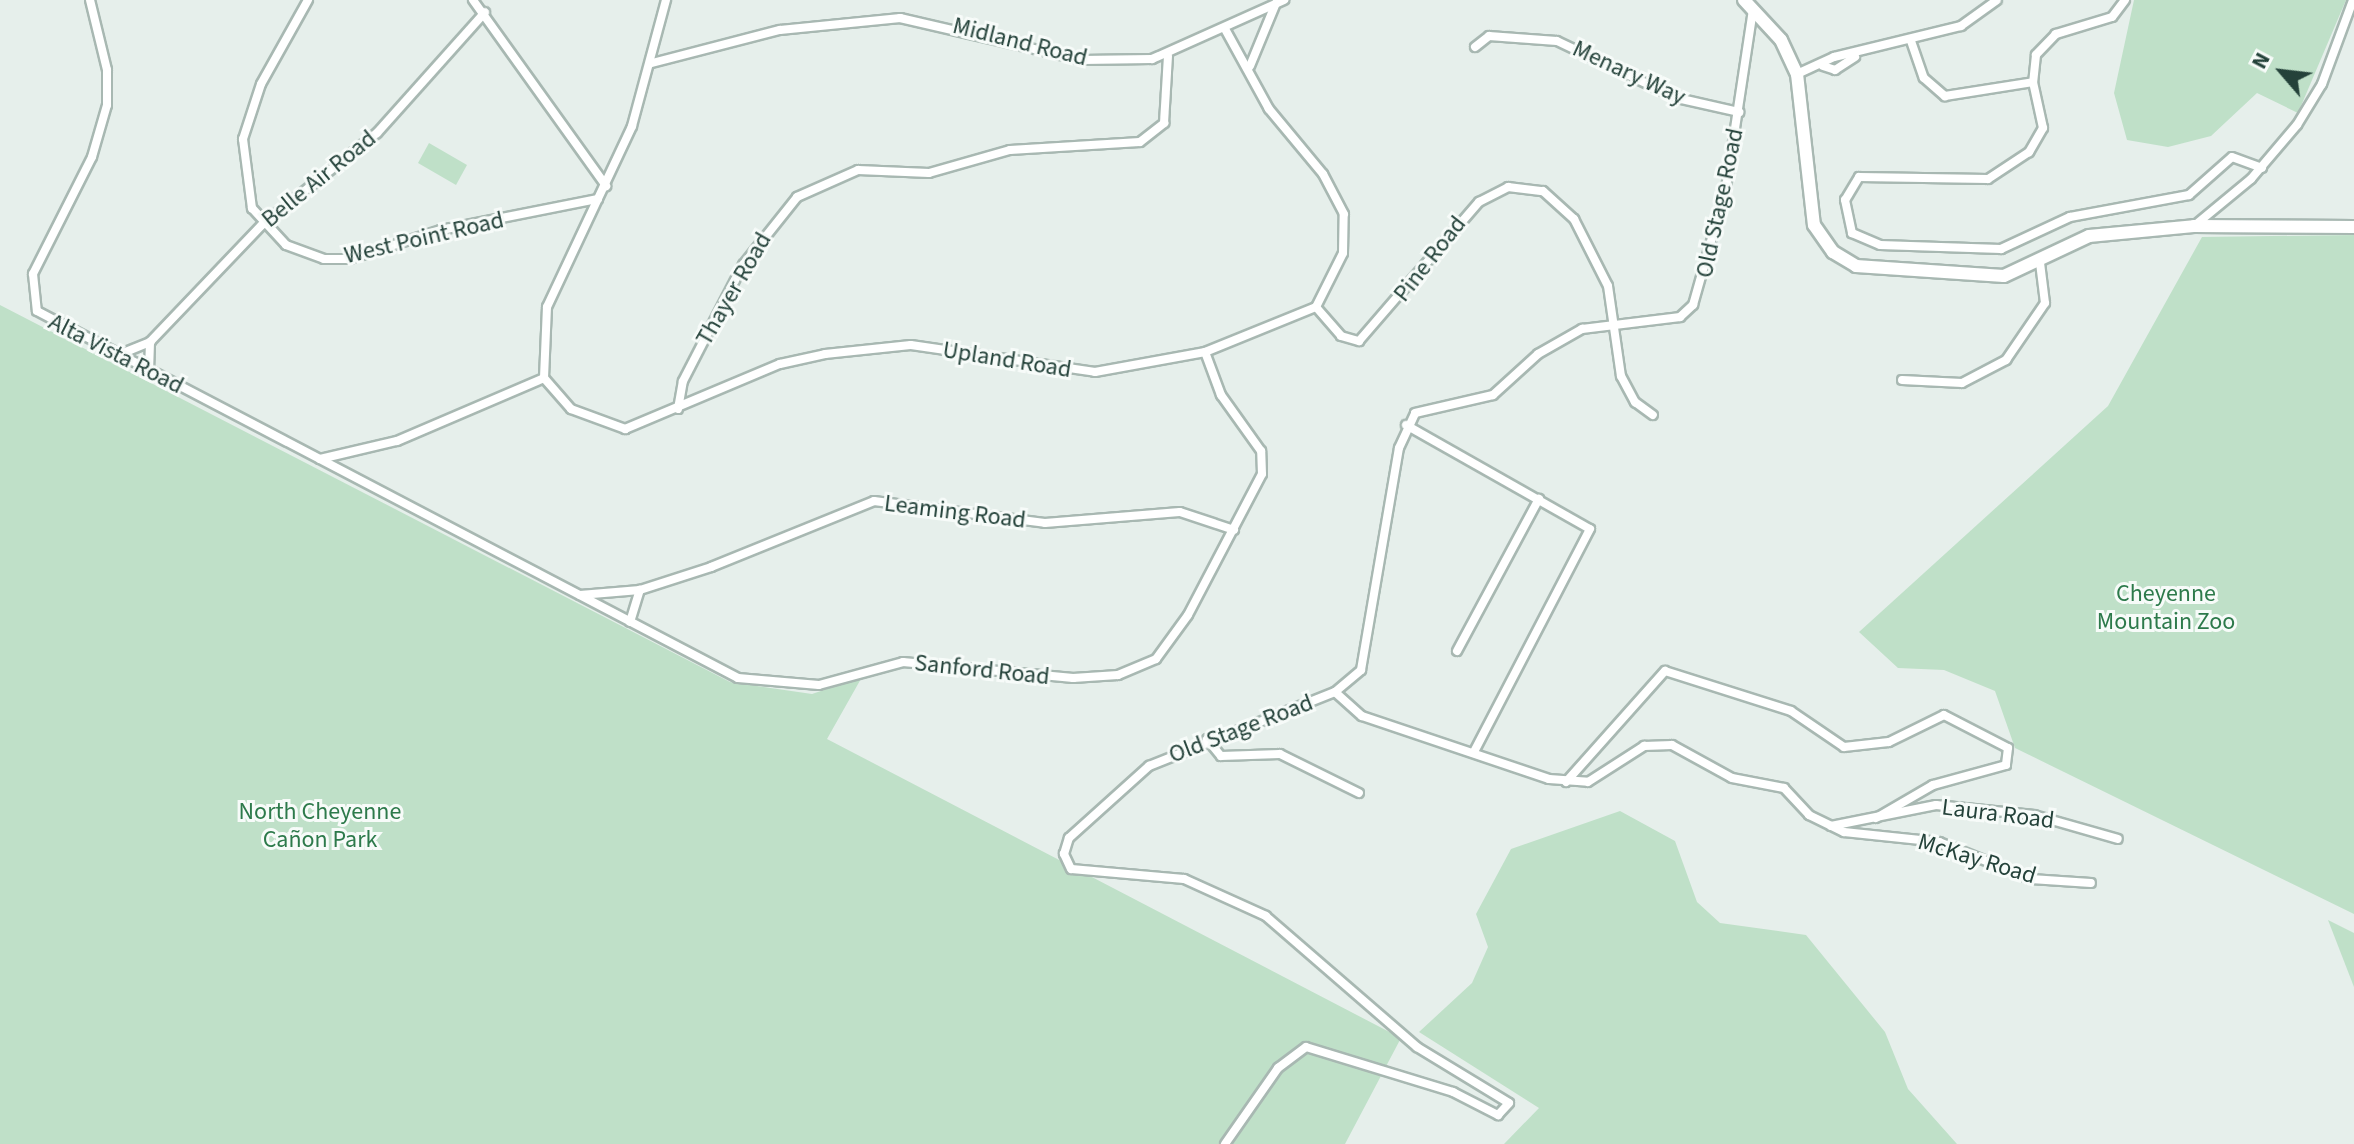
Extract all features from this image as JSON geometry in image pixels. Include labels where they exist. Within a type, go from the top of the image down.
[{"type":"street","name":"Alta Vista Road","points":[[90,0],[107,70],[104,123],[30,295],[44,318],[320,459]]},
{"type":"street","points":[[262,225],[244,177],[243,139],[261,84],[308,0]]},
{"type":"street","points":[[473,0],[485,12],[606,186]]},
{"type":"street","points":[[320,459],[397,441],[544,378],[547,307],[606,186],[652,63],[666,0]]},
{"type":"street","points":[[1797,74],[1823,66],[1835,70],[1855,57],[1971,22],[1997,0]]},
{"type":"street","points":[[2125,0],[2112,17],[2048,41],[2036,55],[2033,82],[2041,135],[2006,172],[1988,179],[1859,177],[1845,200],[1852,233],[1880,245],[2001,249],[2070,217],[2189,195],[2232,157],[2262,168]]},
{"type":"street","points":[[2194,226],[2262,168],[2322,84],[2353,0]]},
{"type":"street","points":[[1250,66],[1280,2]]},
{"type":"street","name":"Midland Road","points":[[652,63],[780,30],[890,18],[936,21],[1082,60],[1168,56],[1280,2]]},
{"type":"street","points":[[1749,3],[1781,40],[1797,74],[1808,199],[1833,252],[1884,272],[2004,276],[2040,263],[2089,236],[2194,226],[2354,227]]},
{"type":"street","name":"Old Stage Road","points":[[1225,1144],[1278,1068],[1306,1047],[1445,1089],[1498,1115],[1510,1109],[1501,1097],[1417,1047],[1326,975],[1281,928],[1234,899],[1184,879],[1080,873],[1065,863],[1069,838],[1129,781],[1207,739],[1335,692],[1367,655],[1406,425],[1424,409],[1493,395],[1556,342],[1610,320],[1680,317],[1699,297],[1739,112],[1749,3]]},
{"type":"street","name":"Belle Air Road","points":[[118,355],[150,342],[262,225],[377,133],[485,12]]},
{"type":"street","points":[[1225,29],[1250,66],[1269,109],[1323,174],[1344,214],[1343,253],[1316,307]]},
{"type":"street","name":"Menary Way","points":[[1475,47],[1489,36],[1557,41],[1677,98],[1739,112]]},
{"type":"street","points":[[1911,41],[1924,78],[1945,96],[2033,82]]},
{"type":"street","name":"Thayer Road","points":[[678,409],[683,381],[743,265],[797,197],[858,170],[929,173],[1009,150],[1140,142],[1164,123],[1168,56]]},
{"type":"street","name":"Pine Road","points":[[1316,307],[1341,336],[1366,337],[1463,215],[1495,192],[1520,185],[1555,197],[1574,219],[1608,286],[1610,320],[1621,376],[1635,402],[1653,415]]},
{"type":"street","name":"West Point Road","points":[[262,225],[301,252],[350,259],[441,230],[598,199]]},
{"type":"street","points":[[1902,380],[1962,383],[2006,360],[2045,303],[2040,263]]},
{"type":"street","name":"Upland Road","points":[[544,378],[571,409],[611,427],[652,423],[780,364],[852,350],[924,346],[1074,373],[1205,352],[1316,307]]},
{"type":"street","points":[[149,371],[150,342]]},
{"type":"street","name":"Sanford Road","points":[[320,459],[738,678],[767,686],[819,685],[903,662],[1026,677],[1118,675],[1144,666],[1174,640],[1259,483],[1261,451],[1221,395],[1205,352]]},
{"type":"street","points":[[1406,425],[1590,529],[1474,752]]},
{"type":"street","points":[[1457,651],[1539,499]]},
{"type":"street","name":"Leaming Road","points":[[580,595],[640,590],[874,501],[1045,523],[1180,512],[1234,530]]},
{"type":"street","points":[[630,622],[640,590]]},
{"type":"street","points":[[1566,782],[1652,682],[1674,670],[1791,711],[1844,747],[1889,742],[1944,715],[2008,748],[2010,760],[1933,785],[1876,818]]},
{"type":"street","points":[[1335,692],[1362,716],[1566,782],[1588,782],[1644,746],[1672,745],[1732,778],[1784,788],[1830,827]]},
{"type":"street","points":[[1207,739],[1221,756],[1280,754],[1359,793]]},
{"type":"street","name":"Laura Road","points":[[1830,827],[1936,805],[2034,815],[2118,839]]},
{"type":"street","name":"McKay Road","points":[[1830,827],[1939,842],[2031,879],[2091,883]]},
{"type":"green space","points":[[2134,0],[2346,0],[2298,113],[2257,93],[2211,136],[2168,147],[2127,140],[2114,93]]},
{"type":"green space","points":[[429,143],[467,165],[456,185],[418,163]]},
{"type":"green space","name":"Cheyenne Mountain Zoo","points":[[2354,235],[2354,914],[2015,748],[1995,691],[1944,670],[1898,668],[1859,632],[2108,406],[2202,237]]},
{"type":"green space","name":"North Cheyenne Cañon Park","points":[[0,305],[730,682],[812,694],[862,677],[827,739],[1401,1038],[1345,1144],[0,1144]]},
{"type":"green space","points":[[1620,811],[1675,841],[1697,902],[1720,923],[1806,935],[1885,1032],[1908,1089],[1957,1144],[1504,1144],[1539,1108],[1419,1032],[1472,983],[1488,947],[1476,914],[1511,849]]},
{"type":"green space","points":[[2328,920],[2354,933],[2354,987]]}]
